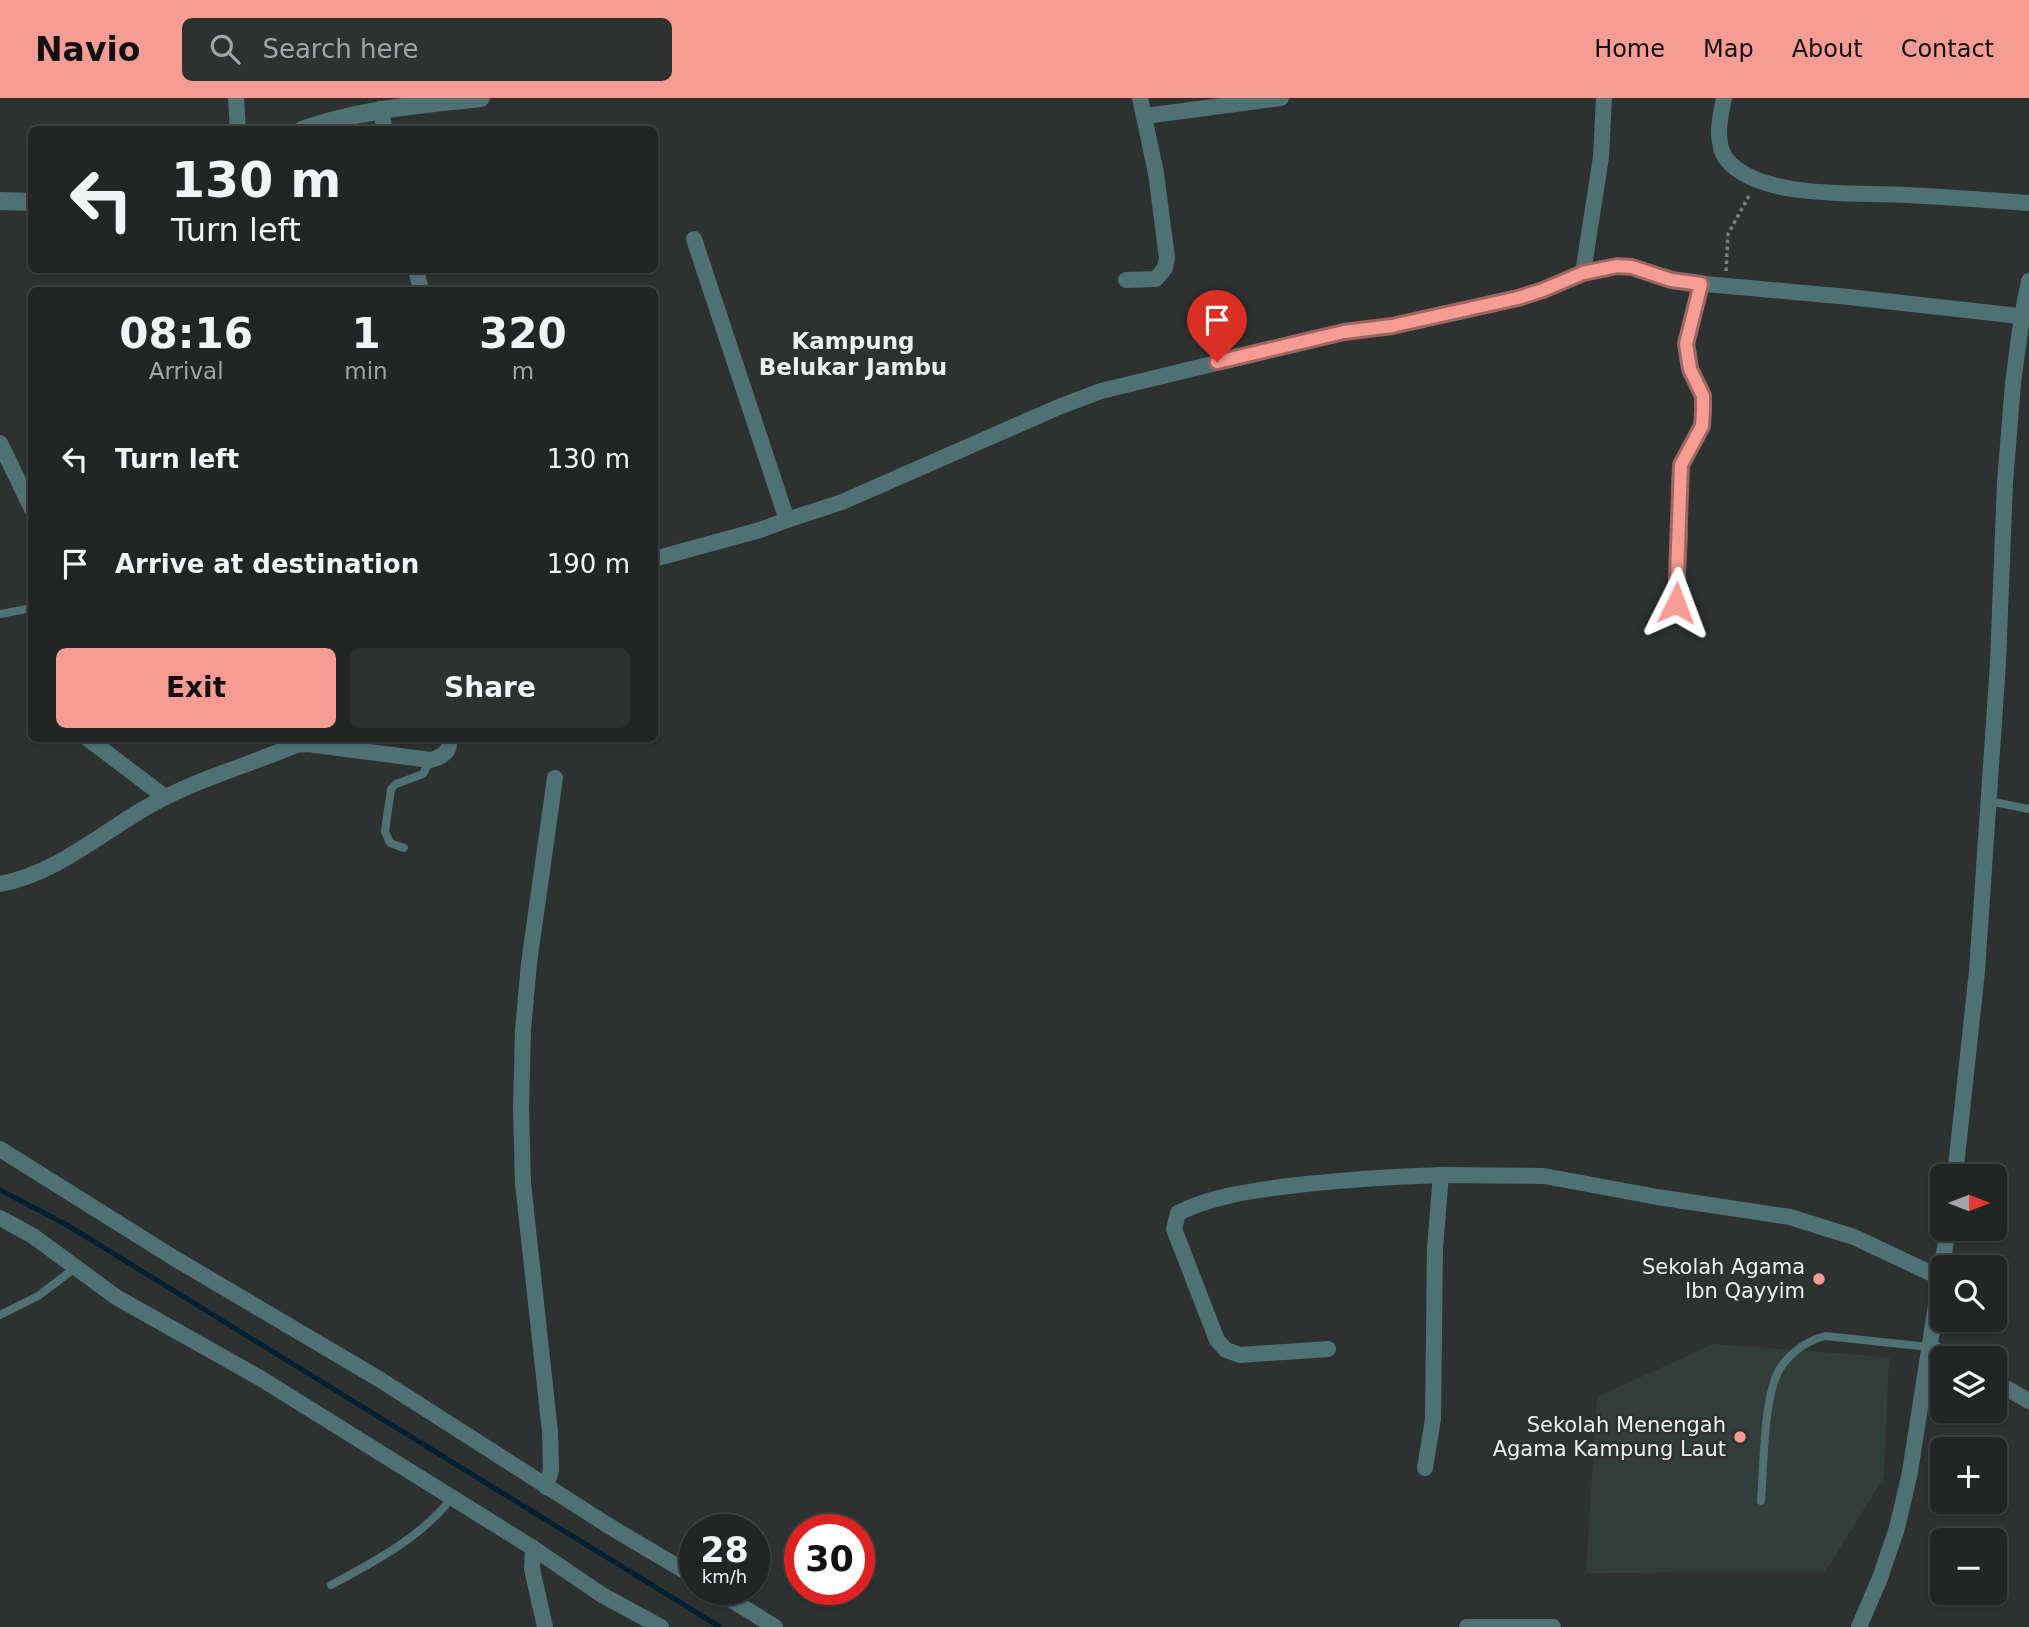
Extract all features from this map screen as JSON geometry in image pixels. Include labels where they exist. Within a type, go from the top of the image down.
[{"type":"street","points":[[236,98],[238,126]]},
{"type":"street","points":[[315,126],[380,109],[481,98]]},
{"type":"street","points":[[1126,280],[1156,279],[1165,268],[1167,258],[1156,173],[1140,98]]},
{"type":"street","points":[[1145,116],[1281,98]]},
{"type":"street","points":[[1583,273],[1600,166],[1604,98]]},
{"type":"street","points":[[1724,98],[1719,123],[1721,152],[1728,162],[1757,179],[1788,189],[1814,192],[2029,203]]},
{"type":"street","points":[[380,109],[384,126]]},
{"type":"street","points":[[0,201],[28,202]]},
{"type":"street","points":[[694,239],[787,520]]},
{"type":"street","points":[[658,558],[760,530],[842,502],[1101,391],[1344,332],[1392,326],[1518,298],[1583,273],[1626,266],[1671,280],[2025,317]]},
{"type":"street","points":[[1956,1164],[1977,971],[1998,663],[2005,482],[2013,383],[2029,281]]},
{"type":"street","points":[[1676,603],[1681,465],[1702,426],[1703,412],[1703,396],[1690,369],[1686,344],[1708,284]]},
{"type":"street","points":[[0,443],[28,501]]},
{"type":"street","points":[[92,742],[165,797]]},
{"type":"street","points":[[0,884],[31,876],[165,797],[203,779],[296,745],[308,744],[430,760],[445,754],[450,742]]},
{"type":"street","points":[[546,1487],[551,1470],[550,1432],[523,1183],[521,1109],[523,1030],[529,963],[555,778]]},
{"type":"street","points":[[0,1149],[174,1258],[379,1379],[546,1487],[679,1567]]},
{"type":"street","points":[[1425,1468],[1433,1419],[1435,1248],[1441,1175]]},
{"type":"street","points":[[1328,1349],[1240,1355],[1226,1350],[1217,1340],[1174,1229],[1178,1213],[1199,1202],[1247,1191],[1350,1178],[1544,1176],[1657,1197],[1790,1217],[1854,1237],[1930,1273]]},
{"type":"street","points":[[0,1218],[33,1236],[116,1297],[260,1378],[533,1548],[602,1595],[661,1627]]},
{"type":"street","points":[[1861,1623],[1897,1528],[1910,1472],[1932,1332]]},
{"type":"street","points":[[2007,1389],[2029,1401]]},
{"type":"street","points":[[533,1548],[531,1569],[545,1627]]},
{"type":"street","points":[[740,1605],[775,1627]]},
{"type":"street","points":[[1467,1627],[1553,1627]]},
{"type":"lane","points":[[0,614],[28,609]]},
{"type":"lane","points":[[404,848],[390,843],[385,831],[391,789],[396,784],[423,774],[430,760]]},
{"type":"lane","points":[[1989,800],[2029,809]]},
{"type":"lane","points":[[0,1315],[38,1296],[75,1268]]},
{"type":"lane","points":[[1761,1502],[1772,1391],[1780,1368],[1795,1352],[1810,1341],[1825,1336],[1929,1347]]},
{"type":"lane","points":[[331,1585],[401,1544],[436,1518],[451,1499]]},
{"type":"path","points":[[1708,284],[1727,270],[1728,234],[1757,179]]},
{"type":"shaded area","name":"Sekolah Menengah Agama Kampung Laut","points":[[1713,1344],[1889,1357],[1884,1477],[1825,1572],[1586,1573],[1597,1397]]},
{"type":"waterway","points":[[0,1190],[67,1225],[720,1627]]},
{"type":"place","name":"Sekolah Agama Ibn Qayyim","points":[[1819,1279]]},
{"type":"place","name":"Sekolah Menengah Agama Kampung Laut","points":[[1740,1437]]},
{"type":"district","name":"Kampung Belukar Jambu","points":[[853,354]]},
{"type":"route","points":[[1217,362],[1344,332],[1392,326],[1518,298],[1583,273],[1617,266],[1632,267],[1671,280],[1701,284],[1686,344],[1690,369],[1703,396],[1702,426],[1681,465],[1676,603]]}]
